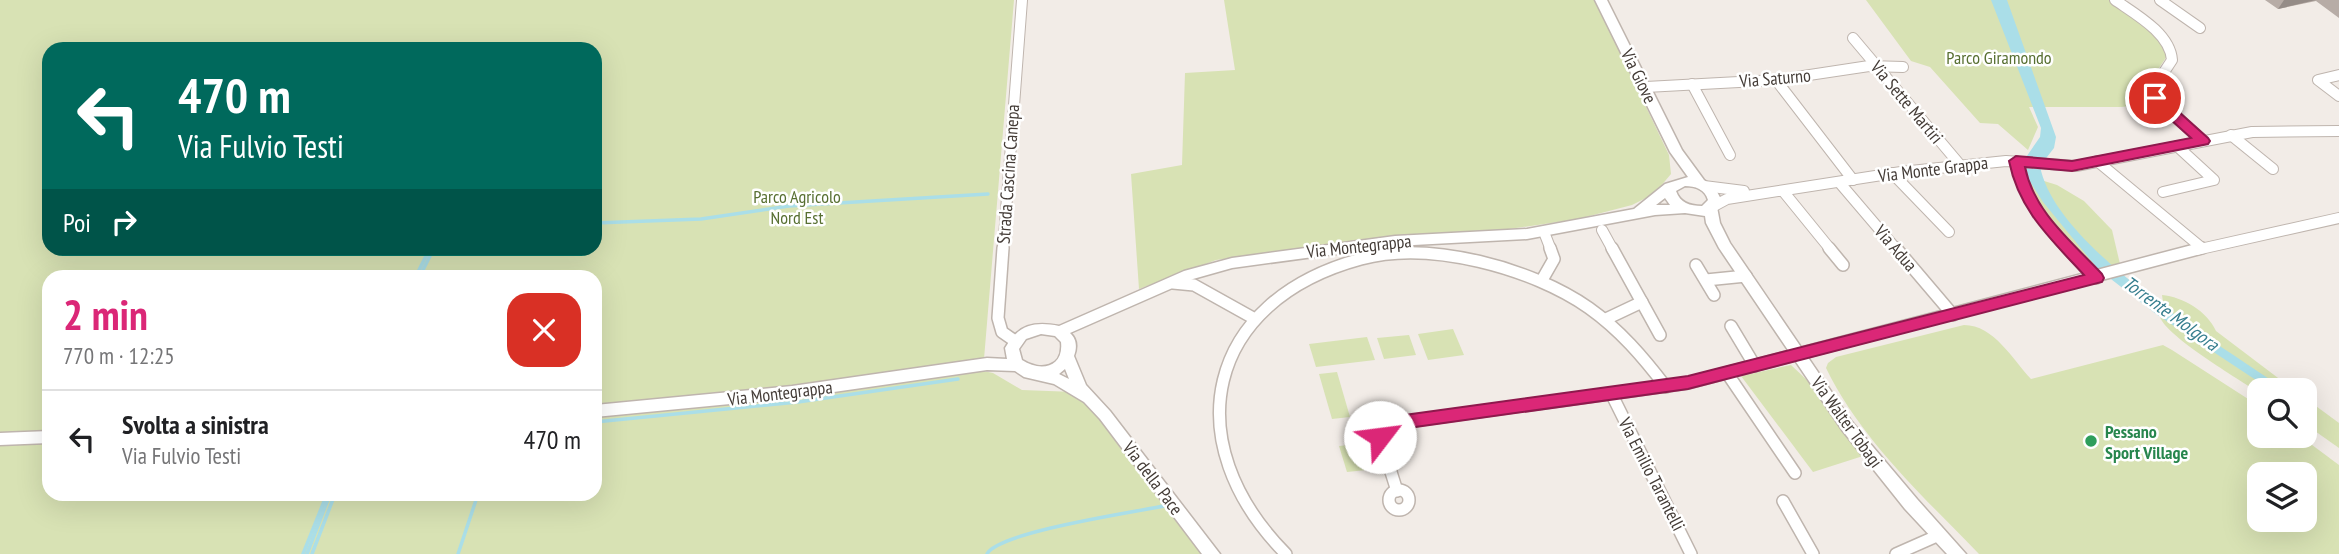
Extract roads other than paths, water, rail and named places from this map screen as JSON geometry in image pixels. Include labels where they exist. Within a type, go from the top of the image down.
[{"type":"street","name":"Strada Cascina Canepa","points":[[1013,345],[1002,332],[998,318],[1022,0]]},
{"type":"street","name":"Via Giove","points":[[1601,0],[1676,152],[1702,185]]},
{"type":"street","points":[[2115,0],[2161,37],[2170,48],[2173,54],[2169,66],[2151,92],[2203,141]]},
{"type":"street","points":[[2160,0],[2200,28]]},
{"type":"street","name":"Via Sette Martiri","points":[[1853,38],[1873,66],[1961,166]]},
{"type":"street","name":"Via Saturno","points":[[1646,87],[1776,80],[1873,66],[1903,67]]},
{"type":"street","points":[[2339,75],[2318,80],[2339,96]]},
{"type":"street","points":[[1776,80],[1853,180]]},
{"type":"street","points":[[1692,84],[1730,155]]},
{"type":"street","name":"Via Monte Grappa","points":[[1712,207],[1727,198],[1892,173],[2016,161],[2068,167],[2231,135],[2275,130],[2339,131]]},
{"type":"street","points":[[2231,135],[2273,169]]},
{"type":"street","points":[[2163,192],[2214,180],[2177,146]]},
{"type":"street","name":"Via Giove","points":[[1672,185],[1678,170],[1676,152]]},
{"type":"street","points":[[2016,161],[2022,186],[2041,219],[2099,277]]},
{"type":"street","points":[[2097,161],[2203,248]]},
{"type":"street","points":[[1892,173],[1950,232]]},
{"type":"street","points":[[1687,181],[1702,185],[1715,197],[1712,207],[1705,211],[1688,210],[1672,201],[1669,191],[1672,185],[1687,181]]},
{"type":"street","name":"Via Adua","points":[[1839,182],[1953,315]]},
{"type":"street","name":"Via Montegrappa","points":[[1627,216],[1654,202],[1672,185]]},
{"type":"street","name":"Via Monte Grappa","points":[[1702,185],[1777,192]]},
{"type":"street","points":[[1777,192],[1843,265]]},
{"type":"street","name":"Via Walter Tobagi","points":[[1712,207],[1713,223],[1724,245],[1853,435],[1958,554]]},
{"type":"street","name":"Via Montegrappa","points":[[1059,332],[1172,282],[1226,264],[1395,241],[1544,232],[1661,209],[1688,210]]},
{"type":"street","name":"Via Walter Tobagi","points":[[1688,210],[1724,245]]},
{"type":"street","points":[[1397,491],[1380,437],[1382,429],[1387,425],[1666,387],[1953,315],[2203,248],[2339,218]]},
{"type":"street","points":[[1602,230],[1660,335]]},
{"type":"street","points":[[1542,280],[1554,259],[1544,232]]},
{"type":"street","points":[[1286,554],[1261,527],[1240,495],[1225,461],[1219,433],[1219,398],[1226,368],[1240,339],[1255,319],[1278,298],[1307,279],[1340,266],[1378,257],[1422,254],[1464,258],[1506,267],[1542,280],[1574,297],[1606,319],[1642,353],[1666,387]]},
{"type":"street","points":[[1696,265],[1714,295]]},
{"type":"street","points":[[1706,280],[1746,276]]},
{"type":"street","points":[[1172,282],[1194,285],[1255,319]]},
{"type":"street","points":[[1606,319],[1642,302]]},
{"type":"street","name":"Via Montegrappa","points":[[1069,353],[1101,315]]},
{"type":"street","points":[[1731,326],[1755,366]]},
{"type":"street","points":[[1048,328],[1059,332],[1067,339],[1069,353],[1053,371],[1037,373],[1016,365],[1012,356],[1013,345],[1034,329],[1048,328]]},
{"type":"street","name":"Via Montegrappa","points":[[963,367],[1013,345]]},
{"type":"street","name":"Via della Pace","points":[[1069,353],[1075,379],[1213,554]]},
{"type":"street","name":"Via Montegrappa","points":[[602,410],[792,392],[963,367],[1016,365]]},
{"type":"street","name":"Via della Pace","points":[[1037,373],[1059,380],[1093,403]]},
{"type":"street","points":[[1727,373],[1795,473]]},
{"type":"street","name":"Via Emilio Tarantelli","points":[[1612,395],[1691,554]]},
{"type":"street","points":[[0,439],[42,438]]},
{"type":"street","points":[[1783,501],[1813,554]]},
{"type":"street","points":[[1896,554],[1939,534]]},
{"type":"water","name":"Torrente Molgora","points":[[1991,0],[2007,0],[2056,137],[2054,148],[2040,166],[2052,197],[2075,229],[2143,291],[2267,378],[2253,378],[2156,314],[2098,269],[2043,202],[2022,163],[2040,137],[2041,128]]},
{"type":"waterway","points":[[602,223],[701,219],[789,206],[988,194]]},
{"type":"waterway","points":[[419,270],[426,256]]},
{"type":"waterway","points":[[423,270],[430,256]]},
{"type":"waterway","points":[[602,421],[798,402],[958,379]]},
{"type":"waterway","points":[[303,554],[324,501]]},
{"type":"waterway","points":[[307,554],[327,501]]},
{"type":"waterway","points":[[312,554],[332,501]]},
{"type":"waterway","points":[[458,554],[476,501]]},
{"type":"waterway","points":[[987,554],[1015,538],[1040,531],[1164,506]]},
{"type":"place","name":"Pessano Sport Village","points":[[2091,441]]},
{"type":"park label","name":"Parco Giramondo","points":[[1999,57]]},
{"type":"park label","name":"Parco Agricolo Nord Est","points":[[797,206]]}]
